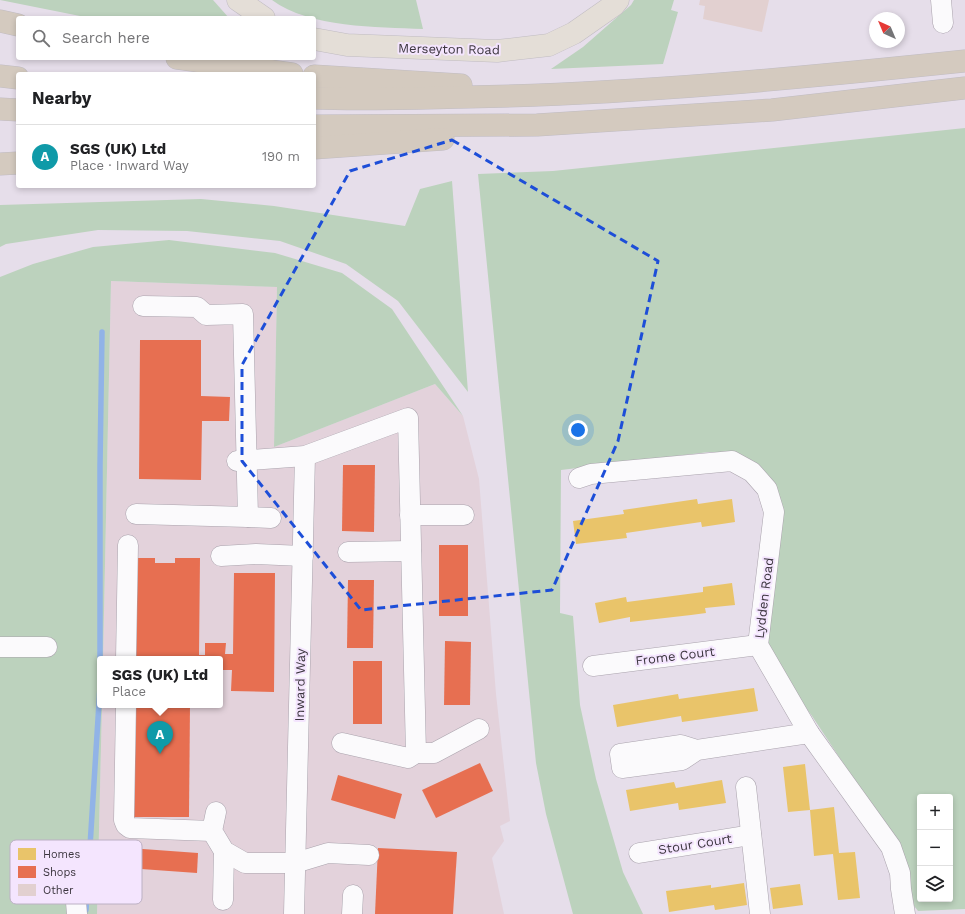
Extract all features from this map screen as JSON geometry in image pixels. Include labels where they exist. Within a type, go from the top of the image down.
[{"type":"highway","points":[[0,21],[16,25]]},
{"type":"highway","points":[[191,60],[278,72]]},
{"type":"highway","points":[[316,76],[427,90],[551,95],[643,91],[965,61]]},
{"type":"highway","points":[[0,76],[16,78]]},
{"type":"highway","points":[[316,148],[433,133],[772,110],[965,88]]},
{"type":"highway","points":[[316,98],[427,90]]},
{"type":"highway","points":[[0,109],[16,110]]},
{"type":"highway","points":[[316,126],[433,133]]},
{"type":"highway","points":[[0,164],[16,163]]},
{"type":"main road","points":[[238,0],[261,16]]},
{"type":"main road","name":"Merseyton Road","points":[[316,39],[347,46],[421,50],[497,51],[549,45],[574,33],[614,5],[618,0]]},
{"type":"street","points":[[941,0],[943,23]]},
{"type":"street","points":[[143,306],[197,307],[206,315],[243,314],[242,460],[248,517]]},
{"type":"street","points":[[242,460],[305,456],[408,418],[416,752]]},
{"type":"street","name":"Inward Way","points":[[294,914],[305,456]]},
{"type":"street","name":"Lydden Road","points":[[579,478],[591,474],[732,461],[752,472],[767,489],[774,512],[758,645],[809,733],[891,847],[900,873],[905,914]]},
{"type":"street","points":[[136,514],[271,518]]},
{"type":"street","points":[[410,515],[464,515]]},
{"type":"street","points":[[126,656],[128,545]]},
{"type":"street","points":[[348,552],[411,551]]},
{"type":"street","points":[[221,556],[256,554],[303,556]]},
{"type":"street","name":"Frome Court","points":[[593,666],[758,645]]},
{"type":"street","points":[[0,646],[47,648]]},
{"type":"street","points":[[126,708],[124,820],[126,825],[130,828],[214,821],[224,852],[223,900]]},
{"type":"street","points":[[342,744],[408,758],[416,752],[434,753],[479,729]]},
{"type":"street","points":[[697,750],[681,745],[620,754],[622,768],[682,760],[697,750],[809,733]]},
{"type":"street","points":[[650,764],[662,747]]},
{"type":"street","name":"Stour Court","points":[[746,787],[760,914]]},
{"type":"street","name":"Stour Court","points":[[639,853],[751,835]]},
{"type":"street","points":[[224,852],[245,863],[295,863],[328,854],[369,855]]},
{"type":"street","points":[[77,904],[77,914]]},
{"type":"highlighted area","points":[[452,140],[658,261],[618,441],[552,590],[361,610],[242,461],[242,365],[350,171]]},
{"type":"shaded area","points":[[111,281],[277,287],[274,447],[435,384],[463,416],[479,479],[496,694],[510,821],[500,826],[504,841],[492,858],[504,914],[97,914],[97,904],[142,904],[142,840],[99,840],[102,708],[223,708],[223,656],[103,656]]},
{"type":"green space","points":[[0,0],[213,0],[227,16],[80,16]]},
{"type":"green space","points":[[272,0],[416,0],[423,29],[344,24],[316,19],[316,16],[305,16]]},
{"type":"green space","points":[[634,0],[674,0],[671,10],[678,12],[663,64],[551,69],[583,47],[631,5]]},
{"type":"green space","points":[[965,128],[965,909],[918,911],[911,902],[904,855],[812,716],[771,662],[763,642],[780,511],[732,454],[709,452],[561,470],[560,613],[573,616],[580,705],[596,779],[623,872],[643,914],[573,914],[546,814],[536,763],[478,174],[553,171]]},
{"type":"green space","points":[[452,181],[468,392],[398,301],[346,264],[280,241],[187,231],[98,230],[6,244],[0,247],[0,205],[201,199],[274,206],[405,226],[420,189]]},
{"type":"green space","points":[[169,240],[275,253],[342,273],[392,309],[463,416],[435,384],[274,447],[277,287],[111,281],[103,656],[97,656],[97,708],[102,708],[99,840],[10,840],[10,904],[97,904],[97,914],[0,914],[0,277],[33,264],[93,247]]},
{"type":"building: Homes","points":[[697,499],[698,504],[732,499],[735,522],[702,527],[701,522],[626,533],[627,538],[576,544],[573,521],[624,514],[623,510]]},
{"type":"building: Homes","points":[[732,583],[735,605],[705,608],[706,613],[691,615],[630,622],[630,617],[599,623],[595,603],[626,597],[627,602],[703,592],[703,587]]},
{"type":"building: Homes","points":[[754,688],[758,711],[682,722],[681,716],[617,727],[613,705],[678,694],[679,699]]},
{"type":"building: Homes","points":[[805,764],[810,810],[788,812],[783,767]]},
{"type":"building: Homes","points":[[722,780],[726,803],[679,810],[678,803],[630,811],[626,790],[674,782],[676,788]]},
{"type":"building: Homes","points":[[834,807],[839,853],[855,852],[860,898],[838,900],[833,854],[814,856],[810,810]]},
{"type":"building: Homes","points":[[744,883],[747,905],[715,910],[714,905],[669,912],[666,891],[711,885],[711,888]]},
{"type":"building: Homes","points":[[800,884],[803,905],[773,909],[770,888]]},
{"type":"building: Shops","points":[[140,340],[201,340],[201,396],[230,397],[229,421],[202,421],[201,480],[139,479]]},
{"type":"building: Shops","points":[[343,465],[375,465],[374,532],[342,531]]},
{"type":"building: Shops","points":[[439,545],[468,545],[468,616],[439,616]]},
{"type":"building: Shops","points":[[132,558],[155,558],[155,563],[175,563],[175,558],[200,558],[199,655],[205,655],[205,643],[226,643],[225,654],[233,654],[234,573],[275,573],[274,692],[231,691],[232,670],[223,670],[223,656],[132,656]]},
{"type":"building: Shops","points":[[348,580],[374,580],[373,648],[347,648]]},
{"type":"building: Shops","points":[[445,641],[471,642],[470,705],[444,705]]},
{"type":"building: Shops","points":[[353,661],[382,661],[382,724],[353,724]]},
{"type":"building: Shops","points":[[132,708],[190,708],[189,817],[131,817]]},
{"type":"building: Shops","points":[[480,763],[493,791],[436,818],[422,790]]},
{"type":"building: Shops","points":[[338,775],[402,794],[395,819],[331,800]]},
{"type":"building: Shops","points":[[378,848],[457,852],[453,914],[375,914]]},
{"type":"building: Shops","points":[[142,849],[198,853],[197,873],[142,869]]},
{"type":"building: Other","points":[[700,0],[769,0],[762,32],[703,19],[705,6],[699,5]]},
{"type":"waterway","points":[[100,656],[102,332]]},
{"type":"waterway","points":[[90,840],[99,708]]},
{"type":"waterway","points":[[86,904],[86,910]]},
{"type":"place","name":"SGS (UK) Ltd","points":[[160,754]]}]
